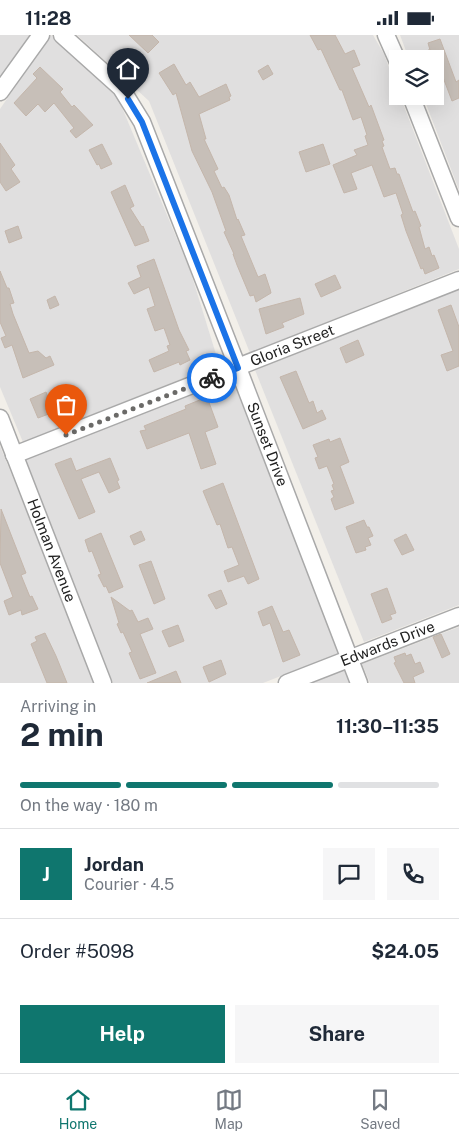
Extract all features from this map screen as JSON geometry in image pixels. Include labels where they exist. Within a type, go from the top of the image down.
[{"type":"street","points":[[0,92],[41,35]]},
{"type":"street","name":"Sunset Drive","points":[[62,35],[121,88],[142,122],[359,683]]},
{"type":"street","points":[[386,35],[393,50]]},
{"type":"street","points":[[415,105],[459,218]]},
{"type":"street","name":"Gloria Street","points":[[14,455],[459,281]]},
{"type":"street","name":"Holman Avenue","points":[[0,418],[104,683]]},
{"type":"street","name":"Edwards Drive","points":[[287,683],[459,616]]},
{"type":"shaded area","points":[[0,35],[36,35],[0,84]]},
{"type":"shaded area","points":[[51,35],[118,98],[190,270],[219,364],[23,442],[0,387],[0,109]]},
{"type":"shaded area","points":[[77,35],[373,35],[389,67],[389,105],[403,105],[459,249],[459,269],[250,353],[149,101]]},
{"type":"shaded area","points":[[400,35],[459,35],[459,190],[426,105],[444,105],[444,50],[406,50]]},
{"type":"shaded area","points":[[459,289],[459,605],[364,642],[255,370]]},
{"type":"shaded area","points":[[233,376],[340,653],[263,683],[113,683],[22,459]]},
{"type":"shaded area","points":[[0,446],[60,593],[96,683],[0,683]]},
{"type":"shaded area","points":[[459,627],[459,683],[370,683],[362,664]]},
{"type":"shaded area","points":[[345,668],[351,683],[307,683]]},
{"type":"building","points":[[129,35],[152,35],[159,42],[148,53]]},
{"type":"building","points":[[310,35],[335,35],[345,54],[354,50],[360,65],[352,68],[369,107],[371,105],[384,140],[382,141],[384,146],[382,147],[390,169],[395,168],[397,174],[399,174],[413,212],[415,211],[421,226],[419,227],[425,249],[429,247],[439,268],[425,274],[423,268],[421,269],[406,231],[396,193],[384,197],[372,165],[351,173],[357,189],[344,193],[333,165],[357,155],[354,150],[368,145],[365,136],[367,135],[361,117],[353,120],[342,90],[340,90],[321,49],[318,50]]},
{"type":"building","points":[[440,39],[456,82],[459,80],[459,98],[452,101],[444,80],[444,50],[430,50],[428,43]]},
{"type":"building","points":[[174,64],[186,85],[190,82],[199,97],[226,84],[231,96],[229,97],[230,100],[199,114],[206,139],[204,139],[218,169],[214,171],[222,188],[224,187],[229,195],[237,220],[245,235],[241,236],[258,277],[265,274],[270,289],[271,293],[256,302],[254,295],[250,296],[224,232],[226,231],[212,192],[192,151],[176,93],[173,95],[159,73]]},
{"type":"building","points":[[268,65],[273,74],[263,80],[258,71]]},
{"type":"building","points":[[40,67],[63,89],[60,92],[72,107],[74,105],[93,125],[76,138],[70,131],[74,128],[54,103],[45,112],[38,104],[26,116],[14,103],[37,78],[33,74]]},
{"type":"building","points":[[0,143],[15,165],[11,169],[20,182],[6,191],[0,182]]},
{"type":"building","points":[[102,144],[112,164],[101,169],[89,150]]},
{"type":"building","points":[[323,144],[330,164],[306,172],[299,152]]},
{"type":"building","points":[[125,185],[134,206],[130,208],[143,226],[149,241],[135,246],[111,192]]},
{"type":"building","points":[[18,226],[22,238],[9,243],[5,231]]},
{"type":"building","points":[[154,259],[179,330],[189,350],[186,351],[190,360],[180,365],[179,362],[154,372],[149,360],[169,351],[167,346],[170,345],[164,328],[155,331],[147,309],[155,306],[149,287],[134,294],[128,283],[141,277],[137,266]]},
{"type":"building","points":[[0,271],[7,288],[9,288],[14,303],[10,304],[13,314],[29,353],[38,351],[46,358],[50,356],[54,365],[23,378],[12,345],[5,348],[1,338],[6,336],[0,322]]},
{"type":"building","points":[[335,275],[341,288],[321,297],[315,284]]},
{"type":"building","points":[[55,296],[59,305],[50,309],[47,300]]},
{"type":"building","points":[[300,298],[304,314],[282,323],[284,327],[266,334],[259,309]]},
{"type":"building","points":[[451,305],[459,327],[459,366],[447,371],[441,355],[453,351],[438,310]]},
{"type":"building","points":[[358,340],[364,355],[346,363],[340,348]]},
{"type":"building","points":[[296,371],[309,403],[313,401],[317,413],[322,410],[326,419],[303,429],[280,377]]},
{"type":"building","points":[[46,392],[54,412],[38,418],[30,399]]},
{"type":"building","points":[[207,397],[218,427],[205,432],[216,464],[201,469],[189,433],[147,449],[140,431],[146,430],[144,426],[186,409],[185,406]]},
{"type":"building","points":[[340,438],[349,462],[340,466],[354,503],[335,510],[331,499],[334,497],[331,491],[334,490],[332,485],[334,484],[327,466],[319,469],[315,458],[318,457],[313,445],[329,439],[330,442]]},
{"type":"building","points":[[71,458],[76,471],[110,458],[119,480],[117,481],[120,488],[109,493],[99,472],[81,479],[95,512],[79,519],[55,464]]},
{"type":"building","points":[[223,483],[259,579],[248,584],[244,576],[228,582],[224,571],[239,565],[232,547],[228,548],[220,524],[217,525],[203,491]]},
{"type":"building","points":[[1,509],[26,573],[21,575],[30,597],[32,596],[38,609],[22,615],[21,610],[9,615],[4,601],[13,597],[0,563]]},
{"type":"building","points":[[364,520],[373,536],[368,538],[371,545],[365,547],[366,550],[356,553],[346,527]]},
{"type":"building","points":[[141,531],[145,540],[134,545],[130,536]]},
{"type":"building","points":[[101,533],[123,587],[109,593],[98,575],[101,574],[92,551],[89,552],[85,540]]},
{"type":"building","points":[[406,534],[414,550],[402,555],[394,540]]},
{"type":"building","points":[[151,561],[165,599],[154,604],[139,565]]},
{"type":"building","points":[[387,588],[396,613],[390,615],[392,619],[382,623],[371,594]]},
{"type":"building","points":[[221,590],[227,604],[216,609],[208,595]]},
{"type":"building","points":[[111,597],[130,611],[132,610],[138,622],[148,618],[153,629],[140,634],[156,673],[140,679],[129,653],[132,652],[123,632],[121,633],[117,624],[119,623]]},
{"type":"building","points":[[272,606],[283,632],[289,630],[300,655],[283,662],[270,623],[263,626],[258,612]]},
{"type":"building","points":[[178,625],[184,641],[169,647],[162,631]]},
{"type":"building","points":[[45,633],[67,683],[47,683],[31,644],[37,641],[35,637]]},
{"type":"building","points":[[441,634],[450,654],[442,658],[433,637]]},
{"type":"building","points":[[405,653],[406,656],[411,654],[415,664],[420,662],[424,672],[413,677],[415,683],[404,683],[394,663],[396,662],[394,657]]},
{"type":"building","points":[[221,660],[226,674],[209,682],[203,667]]},
{"type":"building","points":[[176,671],[181,683],[147,683]]},
{"type":"way so far","points":[[66,435],[212,378]]},
{"type":"route","points":[[128,99],[142,122],[238,368],[212,378]]}]
